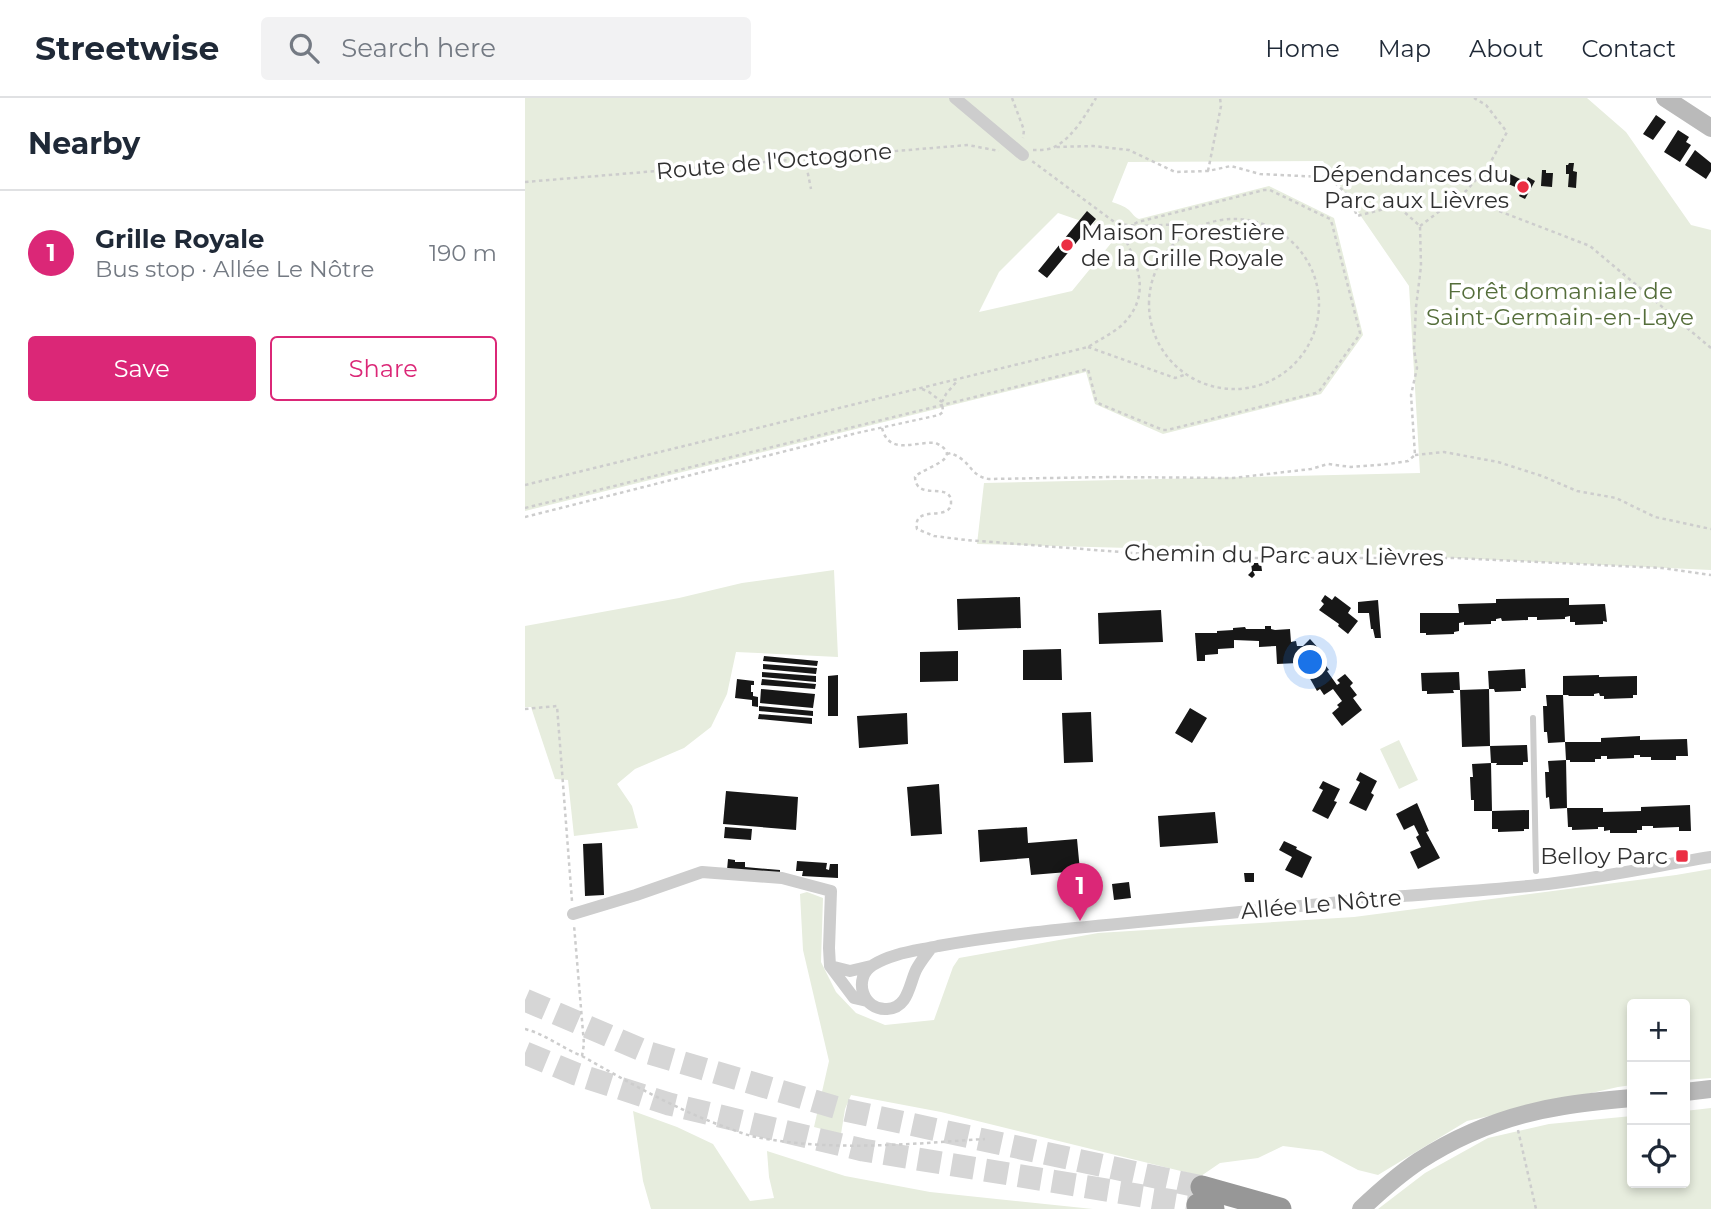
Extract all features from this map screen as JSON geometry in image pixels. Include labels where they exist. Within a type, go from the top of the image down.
[{"type":"highway","points":[[1204,1201],[1249,1199],[1280,1209]]},
{"type":"main road","points":[[1665,98],[1711,128]]},
{"type":"main road","points":[[1690,1091],[1711,1089]]},
{"type":"main road","points":[[1361,1209],[1419,1161],[1487,1126],[1563,1106],[1627,1099]]},
{"type":"street","points":[[955,98],[1027,152]]},
{"type":"street","name":"Allée Le Nôtre","points":[[830,966],[850,971],[905,952],[958,943],[1112,924],[1541,884],[1711,857]]},
{"type":"street","points":[[573,914],[702,872],[782,878],[831,891],[830,966],[854,998],[867,1001]]},
{"type":"street","points":[[873,965],[867,969],[862,982],[863,995],[873,1006],[889,1010],[903,1002],[917,968],[931,948]]},
{"type":"lane","points":[[1533,718],[1536,871]]},
{"type":"path","points":[[1012,98],[1024,130],[1023,139]]},
{"type":"path","points":[[1056,147],[1069,135],[1096,98]]},
{"type":"path","points":[[1208,171],[1221,106],[1220,98]]},
{"type":"path","points":[[1420,226],[1460,196],[1489,165],[1507,132],[1486,105],[1474,98]]},
{"type":"path","name":"Route de l'Octogone","points":[[525,182],[968,145],[1027,152]]},
{"type":"path","points":[[1027,152],[1056,147],[1093,146],[1129,150],[1175,172],[1208,171],[1231,166],[1260,174],[1323,177],[1333,181],[1349,196],[1357,216],[1388,208],[1402,210],[1420,226],[1421,266],[1414,349],[1417,368],[1411,395],[1415,455]]},
{"type":"path","points":[[525,485],[1088,347],[1122,325],[1138,304],[1141,292],[1137,268],[1117,224],[1027,152]]},
{"type":"path","points":[[805,159],[811,189]]},
{"type":"path","points":[[525,508],[1088,369],[1096,400],[1100,404],[1167,430],[1316,393],[1360,333],[1329,219],[1270,190],[1132,225]]},
{"type":"path","points":[[1460,196],[1590,246],[1711,348]]},
{"type":"path","points":[[1245,220],[1260,223],[1289,238],[1311,265],[1320,301],[1313,334],[1293,366],[1278,378],[1258,387],[1236,390],[1214,388],[1185,375],[1170,360],[1157,340],[1150,317],[1149,295],[1154,276],[1160,262],[1171,248],[1194,227],[1213,221],[1245,220]]},
{"type":"path","points":[[1117,224],[1184,224],[1194,227]]},
{"type":"path","points":[[1141,292],[1149,295]]},
{"type":"path","points":[[1088,347],[1175,378],[1185,375]]},
{"type":"path","points":[[525,517],[939,415],[943,412],[946,394],[959,379]]},
{"type":"path","points":[[920,388],[943,403]]},
{"type":"path","points":[[883,428],[888,442],[895,445],[936,443],[942,446],[947,454],[951,453],[963,460],[980,478],[989,479],[1233,478],[1311,469],[1328,464],[1351,467],[1389,464],[1408,461],[1415,455],[1444,452],[1499,462],[1542,475],[1577,491],[1616,498],[1655,517],[1711,529]]},
{"type":"path","name":"Chemin du Parc aux Lièvres","points":[[947,454],[941,463],[918,472],[915,477],[918,488],[943,492],[951,499],[952,504],[946,512],[917,519],[917,529],[933,536],[1198,558],[1455,558],[1662,568],[1711,575]]},
{"type":"path","points":[[525,709],[558,706],[584,1044],[582,1056]]},
{"type":"path","points":[[525,1029],[537,1032],[691,1115],[754,1137],[800,1143],[873,1146],[985,1139]]},
{"type":"path","points":[[1515,1117],[1536,1209]]},
{"type":"green space","name":"Forêt domaniale de Saint-Germain-en-Laye","points":[[525,98],[1587,98],[1626,132],[1691,225],[1711,230],[1711,570],[1394,555],[977,544],[984,483],[1420,473],[1409,286],[1323,161],[1128,162],[1112,202],[1121,205],[1139,219],[1269,186],[1334,218],[1363,335],[1321,394],[1163,434],[1095,404],[1086,372],[525,511]],"holes":[[[1058,213],[1090,224],[1097,218],[1093,224],[1112,242],[1072,291],[979,312],[999,272]]]},
{"type":"green space","points":[[834,570],[838,657],[736,652],[727,694],[711,727],[684,748],[635,769],[617,784],[632,806],[638,828],[574,836],[568,780],[555,779],[531,707],[525,707],[525,626],[679,598],[742,583]]},
{"type":"green space","points":[[1399,740],[1418,780],[1399,789],[1380,749]]},
{"type":"green space","points":[[1711,869],[1711,1078],[1690,1080],[1690,999],[1627,999],[1627,1086],[1467,1121],[1378,1175],[1358,1170],[1322,1151],[1283,1146],[1258,1158],[1220,1163],[1201,1176],[941,1112],[851,1095],[845,1109],[841,1134],[814,1127],[829,1061],[803,950],[800,894],[807,892],[823,898],[821,962],[836,992],[856,1013],[885,1025],[934,1020],[953,967],[959,958],[1098,933],[1354,917]]},
{"type":"green space","points":[[1711,1108],[1711,1209],[1378,1209],[1425,1173],[1488,1138],[1549,1124],[1627,1116],[1627,1188],[1690,1188],[1690,1110]]},
{"type":"green space","points":[[633,1111],[713,1144],[750,1201],[774,1198],[767,1151],[845,1176],[930,1192],[1093,1209],[651,1209],[643,1181]]},
{"type":"building","points":[[1656,115],[1666,122],[1653,140],[1643,134]]},
{"type":"building","points":[[1678,130],[1689,137],[1686,142],[1691,145],[1680,162],[1664,152]]},
{"type":"building","points":[[1695,150],[1711,163],[1711,171],[1706,179],[1685,165]]},
{"type":"building","name":"Dépendances du Parc aux Lièvres","points":[[1574,163],[1573,171],[1577,172],[1576,188],[1568,187],[1569,174],[1566,174],[1566,165]]},
{"type":"building","points":[[1542,170],[1553,173],[1552,187],[1541,186]]},
{"type":"building","name":"Dépendances du Parc aux Lièvres","points":[[1510,174],[1526,182],[1528,177],[1535,181],[1525,199],[1519,196],[1522,190],[1506,183]]},
{"type":"building","name":"Maison Forestière de la Grille Royale","points":[[1087,211],[1096,219],[1047,278],[1038,271]]},
{"type":"building","points":[[1251,563],[1261,563],[1262,571],[1253,571],[1255,575],[1252,578],[1248,575],[1252,571]]},
{"type":"building","points":[[1325,595],[1332,600],[1335,596],[1351,608],[1348,613],[1358,621],[1348,634],[1319,610],[1324,604],[1321,601]]},
{"type":"building","points":[[1020,597],[1021,628],[958,630],[957,599]]},
{"type":"building","points":[[1569,598],[1569,605],[1605,604],[1607,622],[1575,625],[1575,622],[1570,622],[1570,616],[1565,619],[1537,620],[1537,617],[1502,621],[1501,618],[1491,621],[1491,624],[1459,623],[1459,631],[1454,634],[1420,633],[1420,613],[1459,613],[1458,604],[1496,603],[1496,599]]},
{"type":"building","points":[[1378,600],[1381,638],[1375,638],[1369,613],[1358,613],[1358,602]]},
{"type":"building","points":[[1161,610],[1163,642],[1099,644],[1098,613]]},
{"type":"building","points":[[1265,626],[1271,626],[1271,629],[1275,630],[1290,629],[1291,642],[1296,641],[1297,646],[1303,646],[1310,639],[1320,650],[1309,659],[1298,660],[1298,663],[1277,664],[1276,646],[1259,647],[1259,641],[1234,640],[1234,648],[1218,649],[1218,654],[1205,655],[1205,661],[1197,661],[1195,633],[1217,633],[1245,627],[1265,629]]},
{"type":"building","points":[[1061,649],[1062,680],[1023,680],[1023,650]]},
{"type":"building","points":[[958,651],[958,681],[920,682],[920,652]]},
{"type":"building","points":[[764,656],[818,661],[817,666],[763,661]]},
{"type":"building","points":[[1324,663],[1337,685],[1340,683],[1337,680],[1345,674],[1353,683],[1350,686],[1357,695],[1353,698],[1362,710],[1342,726],[1332,713],[1342,701],[1333,689],[1324,695],[1320,689],[1317,691],[1308,675]]},
{"type":"building","points":[[763,664],[817,668],[816,674],[763,669]]},
{"type":"building","points":[[1525,669],[1526,688],[1521,688],[1521,691],[1495,692],[1494,689],[1489,689],[1488,671]]},
{"type":"building","points":[[762,672],[816,676],[816,682],[762,677]]},
{"type":"building","points":[[1459,672],[1460,690],[1453,690],[1454,693],[1427,694],[1427,691],[1422,691],[1421,673]]},
{"type":"building","points":[[838,675],[838,716],[828,716],[828,676]]},
{"type":"building","points":[[1563,676],[1637,676],[1637,695],[1633,695],[1633,698],[1604,699],[1599,693],[1594,696],[1563,695]]},
{"type":"building","points":[[737,679],[754,681],[751,692],[758,697],[758,707],[752,706],[752,700],[735,698]]},
{"type":"building","points":[[762,679],[816,684],[815,689],[761,685]]},
{"type":"building","points":[[761,689],[815,694],[813,708],[760,703]]},
{"type":"building","points":[[1489,689],[1490,746],[1462,747],[1460,690]]},
{"type":"building","points":[[1546,695],[1563,695],[1565,742],[1548,743],[1547,732],[1544,732],[1543,706],[1547,706]]},
{"type":"building","points":[[759,706],[813,711],[813,716],[759,711]]},
{"type":"building","points":[[1190,708],[1207,718],[1192,743],[1175,733]]},
{"type":"building","points":[[1091,712],[1093,762],[1064,763],[1062,713]]},
{"type":"building","points":[[907,713],[908,744],[859,748],[857,716]]},
{"type":"building","points":[[759,714],[812,718],[812,724],[758,719]]},
{"type":"building","points":[[1640,736],[1640,740],[1687,739],[1688,756],[1676,756],[1676,760],[1651,760],[1651,757],[1634,755],[1634,758],[1607,759],[1607,756],[1601,756],[1601,759],[1595,759],[1595,762],[1566,760],[1565,742],[1601,742],[1601,738]]},
{"type":"building","points":[[1527,745],[1528,762],[1523,762],[1523,765],[1491,763],[1490,746]]},
{"type":"building","points":[[1566,760],[1567,808],[1550,809],[1549,797],[1546,798],[1545,772],[1549,772],[1548,761]]},
{"type":"building","points":[[1491,763],[1492,811],[1474,811],[1470,777],[1473,777],[1472,764]]},
{"type":"building","points":[[1360,772],[1377,781],[1366,811],[1349,803],[1360,782],[1356,780]]},
{"type":"building","points":[[1323,781],[1340,789],[1328,819],[1312,811],[1323,790],[1319,788]]},
{"type":"building","points":[[939,784],[942,834],[911,836],[907,787]]},
{"type":"building","points":[[726,791],[798,797],[796,830],[723,824]]},
{"type":"building","points":[[1417,803],[1429,831],[1426,832],[1440,858],[1418,869],[1410,852],[1421,847],[1416,837],[1419,835],[1414,825],[1404,830],[1396,814]]},
{"type":"building","points":[[1690,805],[1691,831],[1679,831],[1679,827],[1653,826],[1642,826],[1642,830],[1637,830],[1637,833],[1610,833],[1610,830],[1604,831],[1604,827],[1572,830],[1572,827],[1568,827],[1567,808],[1603,808],[1603,812]]},
{"type":"building","points":[[1529,810],[1529,829],[1498,832],[1498,829],[1492,829],[1492,811]]},
{"type":"building","points":[[1215,812],[1218,843],[1160,847],[1158,816]]},
{"type":"building","points":[[725,827],[752,829],[751,840],[724,838]]},
{"type":"building","points":[[1027,827],[1028,843],[1077,839],[1080,871],[1031,875],[1029,858],[980,862],[978,830]]},
{"type":"building","points":[[1284,841],[1312,857],[1302,878],[1285,870],[1292,857],[1279,850]]},
{"type":"building","points":[[602,843],[604,895],[585,896],[583,844]]},
{"type":"building","points":[[728,859],[745,862],[745,867],[780,870],[780,874],[727,870]]},
{"type":"building","points":[[797,861],[827,863],[826,869],[829,870],[830,864],[838,864],[838,878],[802,876],[803,871],[796,871]]},
{"type":"building","points":[[1244,873],[1254,873],[1254,882],[1245,882]]},
{"type":"building","points":[[1129,882],[1131,898],[1114,900],[1112,884]]},
{"type":"tunnel","points":[[525,1000],[649,1053],[845,1110],[1202,1187]]},
{"type":"tunnel","points":[[525,1053],[576,1074],[669,1104],[863,1150],[1198,1205]]},
{"type":"place","name":"Dépendances du Parc aux Lièvres","points":[[1523,187]]},
{"type":"place","name":"Maison Forestière de la Grille Royale","points":[[1067,245]]},
{"type":"place","name":"Belloy Parc","points":[[1682,856]]},
{"type":"place","name":"Grille Royale","points":[[1080,921]]}]
